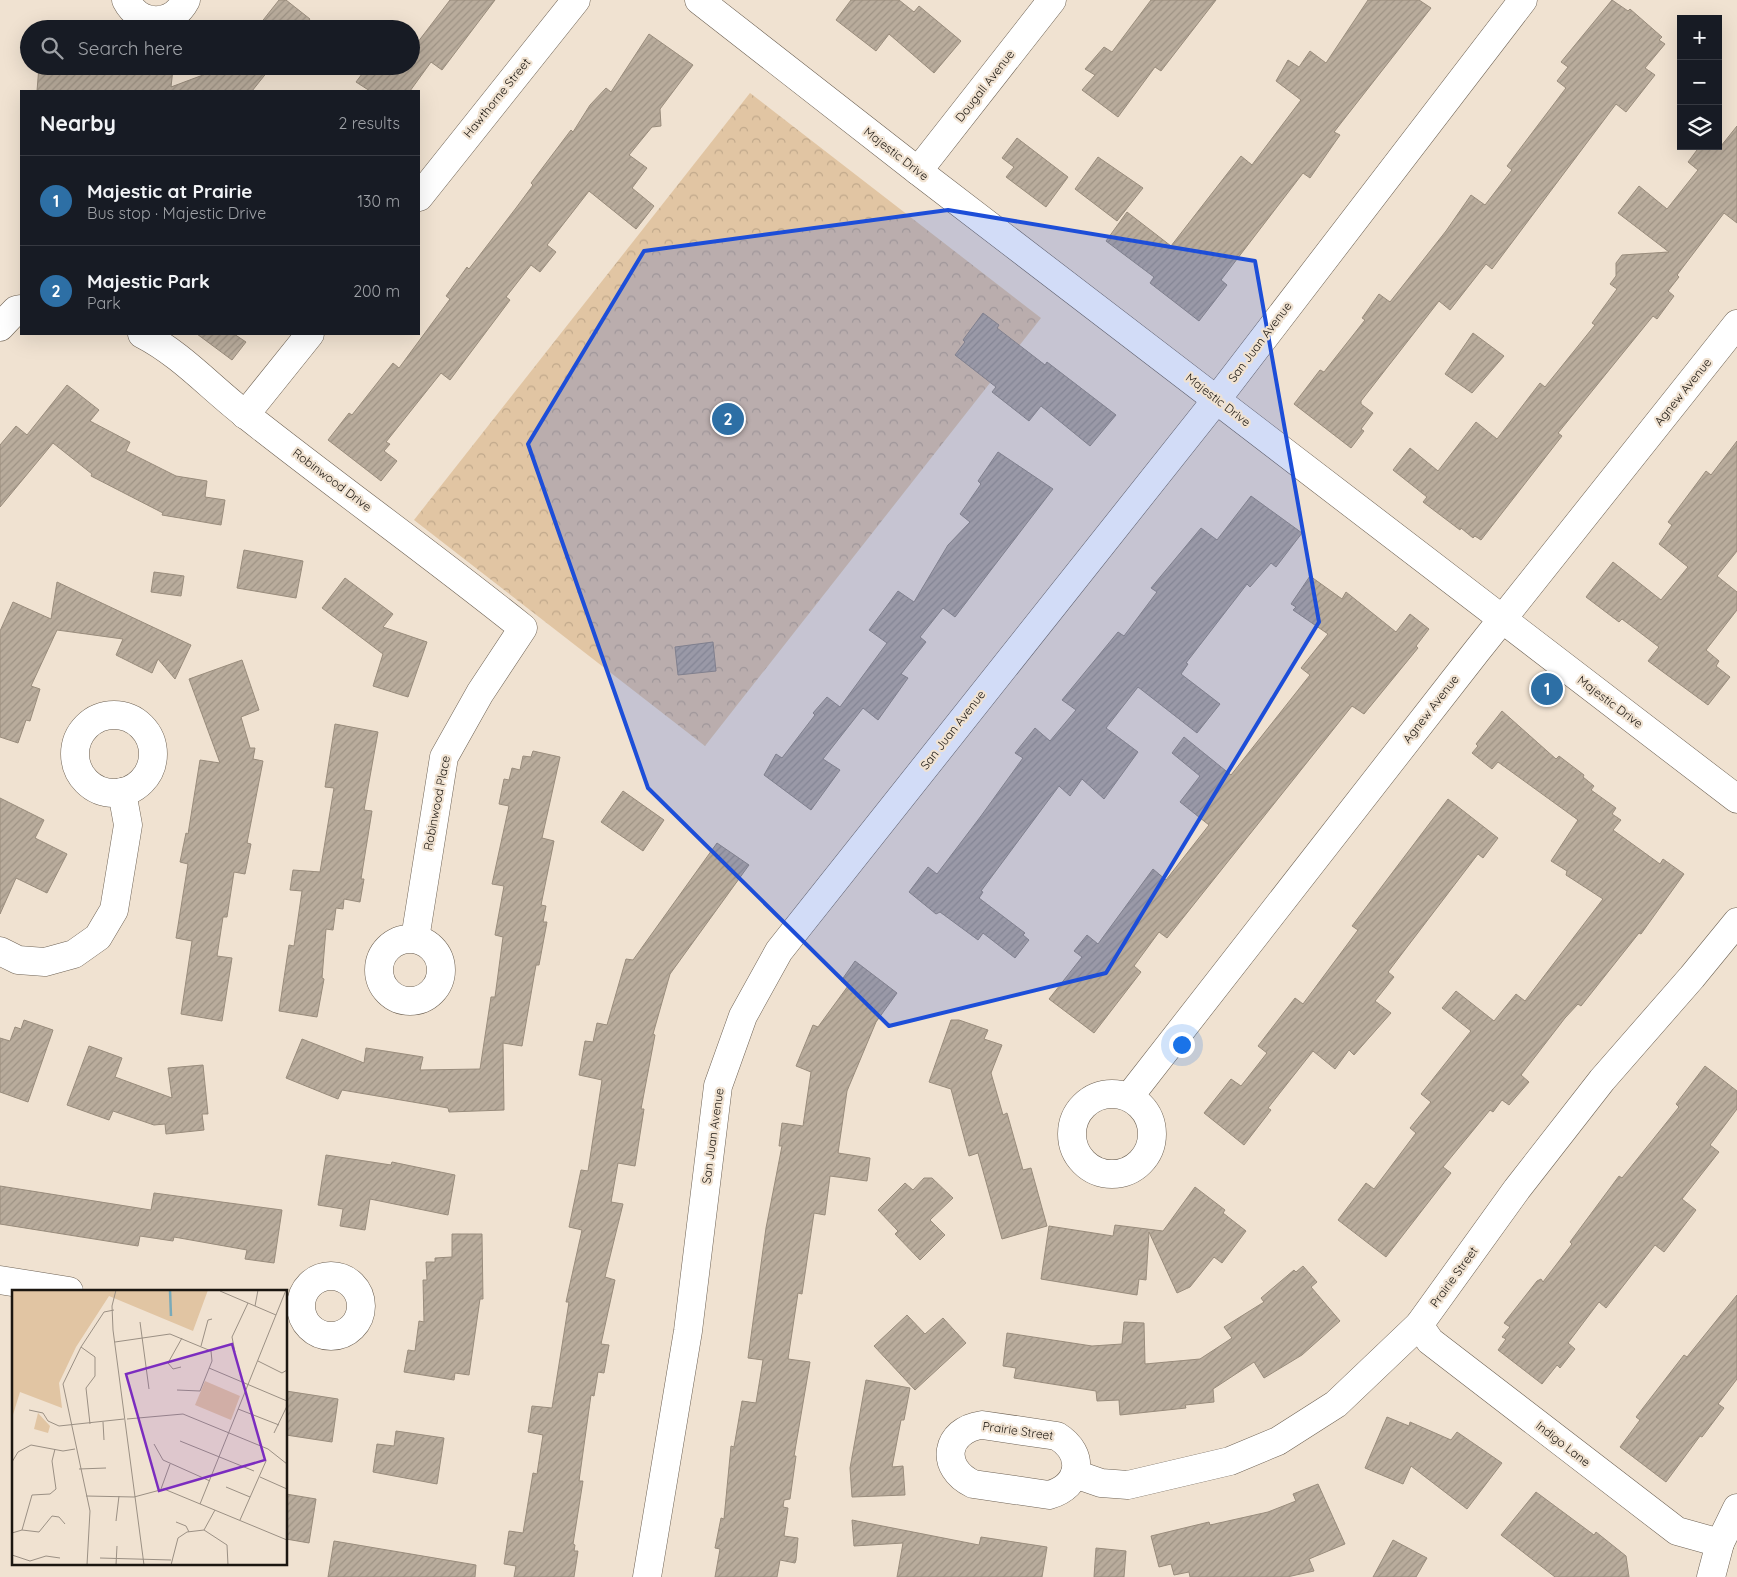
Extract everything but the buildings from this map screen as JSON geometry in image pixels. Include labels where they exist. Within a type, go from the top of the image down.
[{"type":"street","points":[[126,0],[131,9],[140,16],[150,20]]},
{"type":"street","points":[[164,20],[171,18],[180,10],[186,0]]},
{"type":"street","name":"Hawthorne Street","points":[[420,196],[576,0]]},
{"type":"street","name":"Majestic Drive","points":[[699,0],[918,171],[1737,799]]},
{"type":"street","name":"Dougall Avenue","points":[[918,171],[1052,0]]},
{"type":"street","name":"San Juan Avenue","points":[[647,1577],[688,1331],[718,1086],[743,1016],[779,951],[1217,399],[1523,0]]},
{"type":"street","points":[[0,327],[16,310],[20,308]]},
{"type":"street","name":"Agnew Avenue","points":[[1129,1097],[1502,619],[1737,324]]},
{"type":"street","name":"Robinwood Drive","points":[[144,335],[162,344],[245,414],[434,557],[523,628]]},
{"type":"street","points":[[245,414],[309,335]]},
{"type":"street","name":"Robinwood Place","points":[[415,939],[444,757],[480,693],[523,628]]},
{"type":"street","points":[[0,951],[18,960],[46,962],[74,954],[98,937],[114,910],[116,901],[128,825],[122,792]]},
{"type":"street","name":"Prairie Street","points":[[1075,1474],[1101,1483],[1128,1485],[1230,1461],[1278,1441],[1336,1404],[1419,1325],[1518,1189],[1602,1080],[1692,977],[1737,922]]},
{"type":"street","points":[[0,1280],[63,1290]]},
{"type":"street","name":"Indigo Lane","points":[[1419,1325],[1430,1341],[1677,1531],[1720,1543]]},
{"type":"street","points":[[1711,1577],[1720,1543],[1737,1508]]},
{"type":"highlighted area","points":[[948,210],[1255,261],[1319,622],[1106,973],[889,1026],[648,788],[528,444],[644,251]]},
{"type":"green space","points":[[750,93],[1041,318],[705,746],[414,520]]},
{"type":"place","name":"Majestic Park","points":[[728,419]]},
{"type":"place","name":"Majestic at Prairie","points":[[1547,689]]}]
